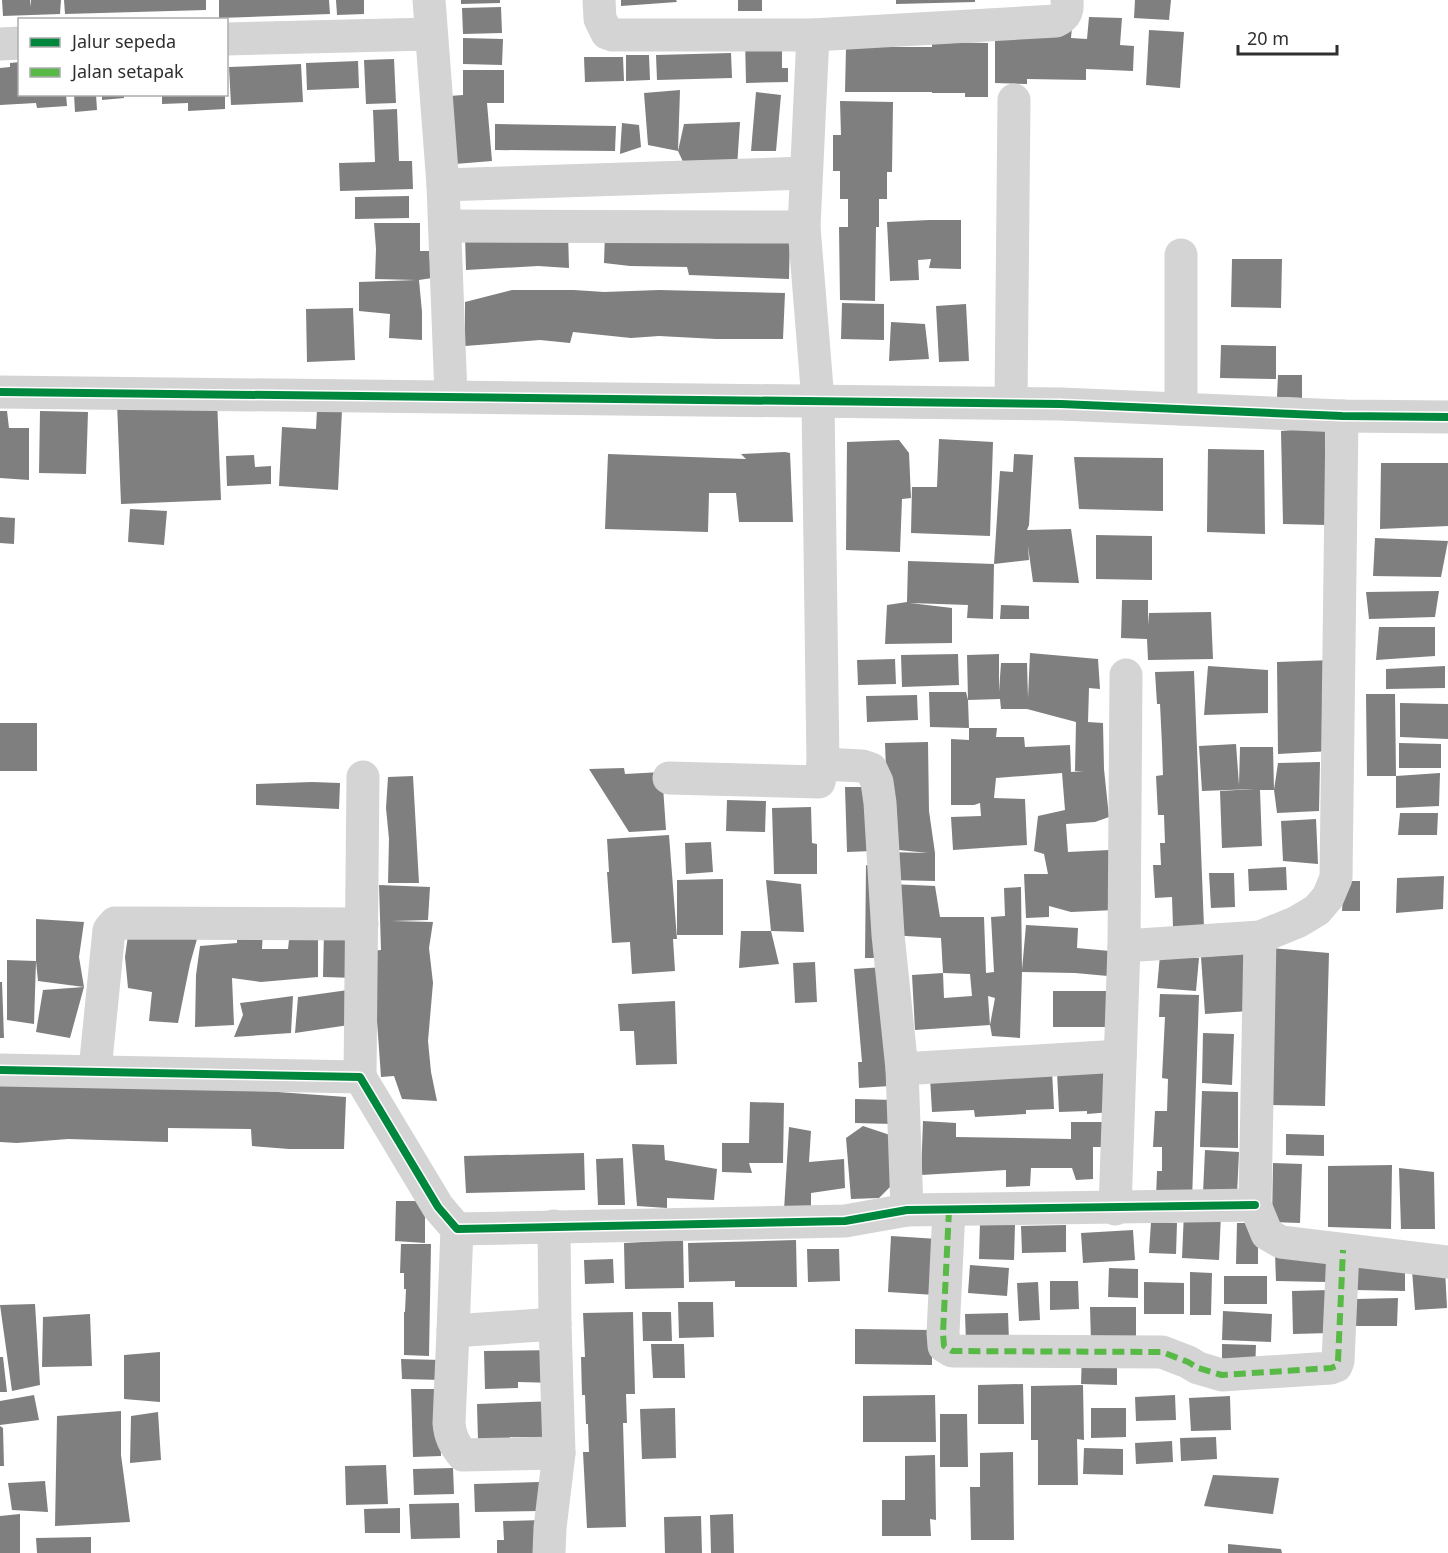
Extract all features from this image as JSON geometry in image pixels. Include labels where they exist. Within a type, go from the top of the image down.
[{"type":"street","points":[[429,0],[443,185],[450,396]]},
{"type":"street","points":[[599,0],[600,19],[607,33],[613,35],[813,34],[1056,21],[1068,12],[1067,0]]},
{"type":"street","points":[[228,39],[431,34]]},
{"type":"street","points":[[669,778],[819,782],[823,764],[818,401],[804,227],[813,34]]},
{"type":"street","points":[[0,44],[18,43]]},
{"type":"street","points":[[1011,403],[1014,100]]},
{"type":"street","points":[[443,185],[806,173]]},
{"type":"street","points":[[445,226],[804,227]]},
{"type":"street","points":[[1180,409],[1181,255]]},
{"type":"street","points":[[0,392],[1011,403],[1342,416],[1448,417]]},
{"type":"street","points":[[1124,946],[1260,937],[1297,922],[1317,910],[1328,897],[1336,878],[1342,416]]},
{"type":"street","points":[[1115,1209],[1124,946],[1126,675]]},
{"type":"street","points":[[823,764],[862,766],[871,769],[877,782],[887,928],[902,1069],[908,1210]]},
{"type":"street","points":[[363,777],[360,1077],[438,1208],[457,1229],[845,1221],[908,1210],[1115,1209],[1255,1205]]},
{"type":"street","points":[[95,1070],[109,930],[115,922],[362,924]]},
{"type":"street","points":[[1260,937],[1255,1205],[1267,1233],[1281,1242],[1448,1262]]},
{"type":"street","points":[[902,1069],[1120,1056]]},
{"type":"street","points":[[0,1070],[95,1070],[360,1077]]},
{"type":"street","points":[[949,1210],[943,1333],[944,1346],[952,1351],[1162,1352],[1198,1368],[1222,1375],[1331,1368],[1336,1366],[1338,1361],[1343,1250]]},
{"type":"street","points":[[549,1553],[559,1453],[555,1226]]},
{"type":"street","points":[[457,1229],[450,1436],[463,1455],[559,1453]]},
{"type":"street","points":[[453,1331],[555,1324]]},
{"type":"building","points":[[2,0],[30,0],[30,7],[31,0],[61,0],[60,14],[3,16]]},
{"type":"building","points":[[64,0],[206,0],[206,10],[65,14]]},
{"type":"building","points":[[219,0],[329,0],[330,14],[219,18]]},
{"type":"building","points":[[336,0],[364,0],[364,14],[337,15]]},
{"type":"building","points":[[461,0],[500,0],[500,3],[461,4]]},
{"type":"building","points":[[621,0],[676,0],[677,2],[621,6]]},
{"type":"building","points":[[738,0],[762,0],[762,11],[738,11]]},
{"type":"building","points":[[896,0],[975,0],[975,2],[896,4]]},
{"type":"building","points":[[1135,0],[1171,0],[1169,20],[1134,18]]},
{"type":"building","points":[[501,7],[502,33],[463,34],[462,8]]},
{"type":"building","points":[[1089,17],[1122,18],[1120,45],[1134,46],[1133,71],[1086,69],[1086,80],[1027,79],[1027,84],[995,83],[995,39],[1072,27],[1071,38],[1087,39]]},
{"type":"building","points":[[1149,30],[1184,32],[1180,88],[1146,85]]},
{"type":"building","points":[[782,36],[782,68],[788,68],[788,82],[746,83],[745,38]]},
{"type":"building","points":[[463,38],[503,39],[502,65],[463,64]]},
{"type":"building","points":[[932,42],[988,43],[988,97],[965,97],[965,93],[845,92],[846,47],[932,47]]},
{"type":"building","points":[[731,53],[732,78],[657,80],[656,55]]},
{"type":"building","points":[[626,55],[649,55],[650,80],[626,81]]},
{"type":"building","points":[[584,57],[623,57],[624,81],[585,82]]},
{"type":"building","points":[[394,59],[396,103],[366,104],[364,60]]},
{"type":"building","points":[[358,61],[359,88],[307,90],[306,63]]},
{"type":"building","points":[[18,62],[18,96],[66,96],[67,106],[37,108],[36,103],[0,105],[0,68],[10,67],[10,63]]},
{"type":"building","points":[[301,64],[303,102],[231,105],[229,67]]},
{"type":"building","points":[[463,70],[504,70],[504,103],[487,103],[492,161],[455,164],[449,96],[463,95]]},
{"type":"building","points":[[680,90],[678,151],[648,145],[644,93]]},
{"type":"building","points":[[756,92],[781,95],[776,151],[751,151]]},
{"type":"building","points":[[74,96],[96,96],[97,110],[75,112]]},
{"type":"building","points":[[102,96],[124,96],[124,98],[102,100]]},
{"type":"building","points":[[162,96],[225,96],[225,109],[188,111],[188,103],[162,104]]},
{"type":"building","points":[[840,101],[893,102],[892,172],[887,172],[887,199],[879,199],[879,227],[876,227],[875,301],[840,300],[839,227],[848,227],[848,199],[840,199],[840,171],[833,171],[833,135],[841,135]]},
{"type":"building","points":[[397,109],[399,161],[412,161],[413,189],[340,191],[339,163],[375,162],[373,110]]},
{"type":"building","points":[[740,122],[737,167],[685,166],[678,151],[684,124]]},
{"type":"building","points":[[622,123],[639,125],[641,147],[620,154]]},
{"type":"building","points":[[495,124],[616,126],[615,151],[495,150]]},
{"type":"building","points":[[409,196],[409,218],[355,219],[355,197]]},
{"type":"building","points":[[961,220],[961,269],[929,268],[931,259],[918,260],[919,280],[890,281],[887,222]]},
{"type":"building","points":[[374,223],[420,223],[420,251],[429,251],[432,278],[419,280],[422,340],[389,338],[390,314],[359,311],[359,282],[416,280],[375,279]]},
{"type":"building","points":[[568,231],[569,268],[538,266],[466,270],[465,234]]},
{"type":"building","points":[[605,232],[790,233],[789,279],[689,275],[687,267],[604,263]]},
{"type":"building","points":[[1232,259],[1282,259],[1281,308],[1231,307]]},
{"type":"building","points":[[512,290],[785,293],[783,339],[659,336],[631,338],[573,332],[570,343],[540,340],[465,346],[465,302]]},
{"type":"building","points":[[842,303],[884,304],[884,340],[841,339]]},
{"type":"building","points":[[966,304],[969,361],[939,362],[936,306]]},
{"type":"building","points":[[353,308],[355,360],[307,362],[306,309]]},
{"type":"building","points":[[891,322],[925,324],[929,359],[889,361]]},
{"type":"building","points":[[1221,345],[1276,346],[1276,379],[1220,378]]},
{"type":"building","points":[[1278,375],[1302,375],[1302,398],[1277,397]]},
{"type":"building","points":[[217,399],[221,500],[121,504],[117,403]]},
{"type":"building","points":[[317,409],[342,410],[338,490],[279,486],[282,427],[316,429]]},
{"type":"building","points":[[0,411],[7,411],[9,428],[29,428],[29,480],[0,478]]},
{"type":"building","points":[[40,411],[88,412],[86,474],[39,473]]},
{"type":"building","points":[[1325,427],[1326,525],[1283,524],[1281,431]]},
{"type":"building","points":[[939,439],[993,442],[990,536],[911,533],[912,487],[937,487]]},
{"type":"building","points":[[899,440],[909,453],[911,498],[902,499],[900,552],[846,550],[847,442]]},
{"type":"building","points":[[1208,449],[1264,450],[1265,534],[1207,532]]},
{"type":"building","points":[[790,453],[793,522],[739,522],[736,493],[709,493],[708,532],[605,529],[608,454],[746,459],[741,454]]},
{"type":"building","points":[[1014,454],[1033,455],[1027,530],[1071,529],[1079,583],[1033,582],[1028,546],[1029,560],[994,564],[1000,471],[1013,472]]},
{"type":"building","points":[[254,455],[255,467],[271,466],[271,484],[227,486],[226,456]]},
{"type":"building","points":[[1074,457],[1163,458],[1163,511],[1079,509]]},
{"type":"building","points":[[1381,463],[1448,463],[1448,526],[1380,529]]},
{"type":"building","points":[[130,509],[167,511],[164,545],[128,542]]},
{"type":"building","points":[[0,517],[15,518],[14,544],[0,543]]},
{"type":"building","points":[[1096,535],[1152,536],[1152,580],[1096,579]]},
{"type":"building","points":[[1375,538],[1448,541],[1441,577],[1373,576]]},
{"type":"building","points":[[908,561],[994,564],[993,619],[967,618],[968,605],[910,603],[952,608],[952,643],[885,644],[887,605],[907,602]]},
{"type":"building","points":[[1439,591],[1435,617],[1369,619],[1366,592]]},
{"type":"building","points":[[1122,600],[1148,600],[1148,625],[1149,613],[1211,612],[1213,659],[1148,660],[1147,639],[1121,638]]},
{"type":"building","points":[[1001,605],[1029,606],[1029,619],[1000,619]]},
{"type":"building","points":[[1379,627],[1435,627],[1435,656],[1376,660]]},
{"type":"building","points":[[1030,653],[1098,659],[1100,689],[1089,688],[1088,722],[1103,723],[1104,769],[1109,817],[1095,822],[1066,824],[1068,852],[1109,850],[1115,910],[1071,912],[1049,906],[1049,917],[1026,918],[1024,874],[1048,874],[1044,854],[1034,851],[1038,816],[1065,810],[1062,773],[996,778],[994,798],[1025,799],[1027,845],[953,850],[951,817],[981,816],[980,803],[951,805],[951,739],[969,740],[969,728],[997,728],[996,737],[1024,737],[1025,747],[1070,745],[1071,772],[1084,771],[1075,771],[1076,722],[1027,709],[1001,709],[1000,699],[968,700],[967,655],[999,654],[999,692],[1001,663],[1027,663],[1028,698]]},
{"type":"building","points":[[958,654],[959,685],[902,687],[901,655]]},
{"type":"building","points":[[895,659],[896,684],[858,685],[857,660]]},
{"type":"building","points":[[1333,660],[1331,751],[1278,754],[1277,662]]},
{"type":"building","points":[[1208,666],[1268,670],[1268,713],[1204,715]]},
{"type":"building","points":[[1445,666],[1445,688],[1386,689],[1386,669]]},
{"type":"building","points":[[1194,671],[1204,927],[1173,928],[1172,897],[1155,898],[1153,865],[1161,865],[1160,843],[1165,843],[1164,815],[1158,815],[1156,776],[1163,775],[1160,704],[1157,704],[1155,672]]},
{"type":"building","points":[[929,692],[966,692],[969,728],[930,727]]},
{"type":"building","points":[[1366,694],[1395,694],[1396,776],[1367,776]]},
{"type":"building","points":[[917,695],[918,720],[867,722],[866,696]]},
{"type":"building","points":[[1400,703],[1448,704],[1448,739],[1400,737]]},
{"type":"building","points":[[0,723],[37,723],[37,771],[0,771]]},
{"type":"building","points":[[928,742],[929,811],[935,853],[935,881],[888,880],[888,852],[928,853],[889,849],[885,743]]},
{"type":"building","points":[[1399,743],[1441,744],[1441,768],[1399,768]]},
{"type":"building","points":[[1236,744],[1239,785],[1240,747],[1273,747],[1274,790],[1260,790],[1262,846],[1222,848],[1220,791],[1254,789],[1202,791],[1199,746]]},
{"type":"building","points":[[1320,762],[1319,811],[1277,813],[1274,790],[1278,763]]},
{"type":"building","points":[[624,768],[625,774],[662,772],[666,830],[629,832],[589,769]]},
{"type":"building","points":[[1440,773],[1439,806],[1396,808],[1396,776]]},
{"type":"building","points":[[413,776],[419,883],[388,883],[389,839],[386,808],[388,777]]},
{"type":"building","points":[[340,783],[339,809],[256,805],[256,784]]},
{"type":"building","points":[[845,787],[869,787],[872,851],[847,852]]},
{"type":"building","points":[[727,800],[766,801],[765,832],[726,831]]},
{"type":"building","points":[[811,807],[812,843],[817,844],[817,874],[774,874],[772,808]]},
{"type":"building","points":[[1400,813],[1438,813],[1437,835],[1398,835]]},
{"type":"building","points":[[1316,819],[1318,864],[1283,861],[1281,821]]},
{"type":"building","points":[[669,835],[677,939],[673,939],[675,971],[632,974],[630,942],[612,943],[607,839]]},
{"type":"building","points":[[711,842],[713,872],[686,874],[685,843]]},
{"type":"building","points":[[866,865],[880,870],[884,958],[865,958]]},
{"type":"building","points":[[1286,867],[1287,890],[1249,891],[1248,869]]},
{"type":"building","points":[[1209,873],[1234,873],[1235,907],[1211,908]]},
{"type":"building","points":[[1444,876],[1443,909],[1396,913],[1397,878]]},
{"type":"building","points":[[723,879],[723,935],[677,935],[677,880]]},
{"type":"building","points":[[766,880],[801,884],[804,932],[771,931]]},
{"type":"building","points":[[1344,881],[1360,881],[1360,911],[1342,911]]},
{"type":"building","points":[[890,884],[935,886],[940,917],[984,917],[986,973],[994,972],[991,917],[1005,916],[1004,888],[1021,887],[1022,970],[1026,925],[1078,928],[1077,948],[1121,952],[1119,977],[1022,972],[1020,1038],[992,1036],[990,1025],[915,1030],[912,975],[943,973],[941,938],[888,935]],"holes":[[[943,973],[970,974],[972,996],[944,998]],[[988,996],[995,998],[990,1025]]]},
{"type":"building","points":[[379,885],[430,887],[428,920],[392,921],[433,922],[429,948],[433,983],[428,1041],[437,1101],[402,1099],[394,1076],[381,1077],[372,951],[381,950]]},
{"type":"building","points":[[36,919],[84,922],[79,957],[84,987],[38,981]]},
{"type":"building","points":[[129,928],[199,932],[178,1023],[149,1021],[152,992],[128,988],[125,957]]},
{"type":"building","points":[[237,929],[263,930],[262,949],[288,949],[290,931],[318,929],[318,977],[261,982],[232,978],[234,1025],[195,1027],[196,975],[200,946],[237,943]]},
{"type":"building","points":[[324,930],[355,935],[355,978],[323,977]]},
{"type":"building","points":[[741,931],[771,931],[779,964],[739,968]]},
{"type":"building","points":[[1271,948],[1329,953],[1325,1106],[1266,1105]]},
{"type":"building","points":[[1244,954],[1249,1011],[1205,1014],[1201,957]]},
{"type":"building","points":[[1160,955],[1199,958],[1196,991],[1157,988]]},
{"type":"building","points":[[7,960],[36,961],[34,1024],[7,1020]]},
{"type":"building","points":[[815,962],[817,1002],[795,1003],[793,963]]},
{"type":"building","points":[[884,967],[890,1086],[859,1088],[858,1062],[862,1062],[854,969]]},
{"type":"building","points":[[0,982],[2,982],[4,1038],[0,1038]]},
{"type":"building","points":[[84,987],[70,1038],[36,1032],[43,990]]},
{"type":"building","points":[[348,990],[349,1025],[295,1033],[298,997]]},
{"type":"building","points":[[1053,991],[1111,991],[1111,1027],[1053,1027]]},
{"type":"building","points":[[1160,994],[1199,995],[1192,1200],[1156,1198],[1157,1171],[1162,1171],[1162,1147],[1153,1147],[1155,1111],[1167,1111],[1168,1079],[1162,1078],[1165,1017],[1159,1017]]},
{"type":"building","points":[[293,996],[291,1033],[234,1037],[243,1015],[240,1003]]},
{"type":"building","points":[[675,1001],[677,1064],[636,1065],[634,1031],[620,1031],[618,1004]]},
{"type":"building","points":[[1203,1033],[1234,1034],[1232,1085],[1202,1083]]},
{"type":"building","points":[[1109,1070],[1111,1112],[1087,1114],[1087,1111],[1059,1112],[1057,1072]]},
{"type":"building","points":[[1052,1071],[1054,1109],[1026,1110],[1026,1114],[975,1117],[974,1110],[932,1112],[930,1077]]},
{"type":"building","points":[[0,1078],[346,1097],[344,1149],[252,1146],[251,1129],[168,1128],[168,1142],[68,1139],[0,1142]]},
{"type":"building","points":[[1202,1091],[1238,1092],[1238,1148],[1200,1147]]},
{"type":"building","points":[[855,1099],[894,1100],[893,1124],[855,1123]]},
{"type":"building","points":[[750,1102],[784,1103],[783,1163],[749,1163],[752,1173],[722,1172],[722,1143],[749,1143]]},
{"type":"building","points":[[923,1121],[956,1123],[956,1137],[1071,1139],[1071,1122],[1106,1122],[1106,1147],[1093,1147],[1093,1179],[1076,1180],[1072,1168],[1031,1168],[1030,1186],[1006,1187],[1006,1170],[921,1175]]},
{"type":"building","points":[[863,1126],[893,1136],[893,1184],[879,1198],[851,1199],[846,1138]]},
{"type":"building","points":[[789,1127],[811,1131],[809,1162],[844,1159],[845,1188],[811,1193],[811,1206],[784,1210]]},
{"type":"building","points":[[1286,1134],[1324,1135],[1324,1156],[1286,1155]]},
{"type":"building","points":[[632,1144],[664,1145],[665,1160],[717,1169],[714,1200],[667,1198],[667,1208],[637,1206]]},
{"type":"building","points":[[1205,1150],[1239,1152],[1237,1195],[1203,1193]]},
{"type":"building","points":[[584,1153],[585,1190],[466,1193],[464,1156]]},
{"type":"building","points":[[623,1158],[625,1205],[598,1205],[596,1159]]},
{"type":"building","points":[[1273,1163],[1302,1164],[1300,1223],[1272,1222]]},
{"type":"building","points":[[1392,1165],[1391,1229],[1328,1227],[1328,1166]]},
{"type":"building","points":[[1399,1168],[1434,1172],[1435,1229],[1401,1229]]},
{"type":"building","points":[[396,1201],[425,1201],[425,1243],[395,1241]]},
{"type":"building","points":[[1184,1212],[1221,1214],[1219,1260],[1182,1258]]},
{"type":"building","points":[[1151,1222],[1177,1223],[1176,1254],[1149,1253]]},
{"type":"building","points":[[980,1223],[1015,1224],[1014,1260],[979,1259]]},
{"type":"building","points":[[1237,1223],[1258,1223],[1258,1264],[1236,1264]]},
{"type":"building","points":[[1066,1225],[1066,1252],[1022,1253],[1021,1226]]},
{"type":"building","points":[[1133,1230],[1135,1260],[1083,1263],[1081,1233]]},
{"type":"building","points":[[891,1236],[938,1239],[935,1295],[888,1292]]},
{"type":"building","points":[[683,1240],[684,1288],[625,1289],[624,1243]]},
{"type":"building","points":[[796,1240],[797,1287],[735,1287],[735,1281],[689,1282],[688,1243]]},
{"type":"building","points":[[401,1244],[431,1244],[429,1356],[404,1355],[406,1289],[404,1289],[404,1273],[400,1273]]},
{"type":"building","points":[[807,1249],[839,1249],[840,1281],[808,1282]]},
{"type":"building","points":[[1275,1253],[1329,1257],[1327,1282],[1276,1281]]},
{"type":"building","points":[[613,1259],[614,1283],[585,1284],[584,1260]]},
{"type":"building","points":[[1355,1260],[1405,1261],[1405,1291],[1355,1290]]},
{"type":"building","points":[[970,1265],[1009,1268],[1007,1296],[968,1293]]},
{"type":"building","points":[[1109,1268],[1138,1269],[1138,1298],[1108,1297]]},
{"type":"building","points":[[1445,1269],[1447,1308],[1415,1310],[1412,1270]]},
{"type":"building","points":[[1190,1272],[1212,1273],[1211,1315],[1190,1315]]},
{"type":"building","points":[[1224,1276],[1267,1276],[1267,1304],[1224,1304]]},
{"type":"building","points":[[1050,1281],[1078,1281],[1079,1309],[1050,1310]]},
{"type":"building","points":[[1038,1282],[1040,1320],[1019,1321],[1017,1283]]},
{"type":"building","points":[[1144,1282],[1184,1283],[1184,1314],[1144,1314]]},
{"type":"building","points":[[1329,1290],[1331,1333],[1293,1334],[1292,1291]]},
{"type":"building","points":[[1398,1298],[1397,1326],[1356,1326],[1356,1299]]},
{"type":"building","points":[[678,1302],[713,1302],[714,1337],[679,1338]]},
{"type":"building","points":[[35,1304],[40,1385],[12,1391],[0,1305]]},
{"type":"building","points":[[1090,1307],[1136,1307],[1136,1342],[1091,1342]]},
{"type":"building","points":[[1223,1311],[1272,1314],[1271,1342],[1222,1340]]},
{"type":"building","points":[[633,1312],[635,1394],[626,1394],[627,1423],[623,1423],[626,1527],[587,1528],[583,1452],[589,1452],[585,1395],[582,1395],[581,1357],[585,1357],[583,1313]]},
{"type":"building","points":[[642,1312],[671,1312],[672,1341],[643,1341]]},
{"type":"building","points":[[1008,1313],[1009,1341],[966,1342],[965,1314]]},
{"type":"building","points":[[90,1314],[92,1366],[42,1367],[43,1317]]},
{"type":"building","points":[[855,1329],[932,1330],[932,1365],[855,1364]]},
{"type":"building","points":[[651,1344],[684,1344],[685,1378],[653,1378]]},
{"type":"building","points":[[1222,1344],[1256,1345],[1255,1370],[1222,1370]]},
{"type":"building","points":[[556,1350],[557,1383],[518,1382],[518,1388],[485,1389],[484,1351]]},
{"type":"building","points":[[160,1352],[160,1402],[124,1399],[124,1355]]},
{"type":"building","points":[[1082,1353],[1117,1354],[1117,1385],[1081,1384]]},
{"type":"building","points":[[0,1357],[3,1357],[7,1392],[0,1392]]},
{"type":"building","points":[[401,1359],[442,1360],[442,1380],[402,1379]]},
{"type":"building","points":[[1023,1384],[1024,1424],[978,1424],[978,1385]]},
{"type":"building","points":[[1083,1385],[1084,1440],[1077,1439],[1078,1485],[1038,1485],[1038,1440],[1031,1440],[1031,1386]]},
{"type":"building","points":[[411,1389],[439,1389],[441,1456],[413,1457]]},
{"type":"building","points":[[34,1395],[39,1420],[0,1425],[0,1401]]},
{"type":"building","points":[[935,1395],[936,1442],[863,1442],[863,1396]]},
{"type":"building","points":[[1175,1395],[1176,1420],[1136,1421],[1135,1397]]},
{"type":"building","points":[[1230,1396],[1231,1430],[1191,1431],[1189,1398]]},
{"type":"building","points":[[556,1401],[557,1449],[531,1449],[531,1437],[478,1441],[477,1404]]},
{"type":"building","points":[[675,1408],[676,1458],[642,1459],[640,1409]]},
{"type":"building","points":[[1091,1408],[1126,1408],[1126,1437],[1091,1438]]},
{"type":"building","points":[[121,1411],[121,1455],[130,1522],[55,1526],[57,1416]]},
{"type":"building","points":[[158,1412],[161,1460],[130,1463],[131,1416]]},
{"type":"building","points":[[940,1414],[967,1414],[968,1467],[940,1467]]},
{"type":"building","points":[[0,1426],[3,1428],[4,1466],[0,1466]]},
{"type":"building","points":[[1216,1437],[1217,1459],[1181,1461],[1180,1438]]},
{"type":"building","points":[[1172,1441],[1173,1462],[1136,1464],[1135,1443]]},
{"type":"building","points":[[1084,1448],[1123,1449],[1123,1475],[1083,1474]]},
{"type":"building","points":[[1013,1452],[1014,1540],[971,1540],[970,1487],[980,1487],[980,1453]]},
{"type":"building","points":[[935,1455],[936,1520],[930,1519],[931,1536],[882,1536],[882,1500],[905,1500],[905,1456]]},
{"type":"building","points":[[386,1465],[388,1504],[346,1505],[345,1466]]},
{"type":"building","points":[[453,1468],[454,1494],[414,1495],[413,1469]]},
{"type":"building","points":[[1213,1475],[1279,1478],[1273,1514],[1204,1506]]},
{"type":"building","points":[[45,1481],[48,1512],[12,1510],[8,1483]]},
{"type":"building","points":[[539,1482],[540,1511],[475,1512],[474,1484]]},
{"type":"building","points":[[459,1503],[460,1538],[411,1539],[409,1504]]},
{"type":"building","points":[[400,1508],[400,1533],[365,1533],[364,1509]]},
{"type":"building","points":[[20,1514],[20,1553],[0,1553],[0,1516]]},
{"type":"building","points":[[733,1514],[734,1553],[711,1553],[710,1515]]},
{"type":"building","points":[[701,1516],[702,1553],[665,1553],[664,1517]]},
{"type":"building","points":[[543,1520],[544,1553],[497,1553],[497,1540],[504,1540],[503,1521]]},
{"type":"building","points":[[91,1537],[91,1553],[37,1553],[36,1538]]},
{"type":"building","points":[[1228,1544],[1281,1549],[1282,1553],[1228,1553]]},
{"type":"marked path","points":[[949,1210],[943,1333],[944,1346],[952,1351],[1162,1352],[1198,1368],[1222,1375],[1331,1368],[1336,1366],[1338,1361],[1343,1250]]},
{"type":"cycle path","points":[[0,392],[1061,404],[1342,416],[1448,417]]},
{"type":"cycle path","points":[[0,1070],[360,1077],[438,1207],[457,1229],[845,1221],[907,1210],[1255,1205]]}]
